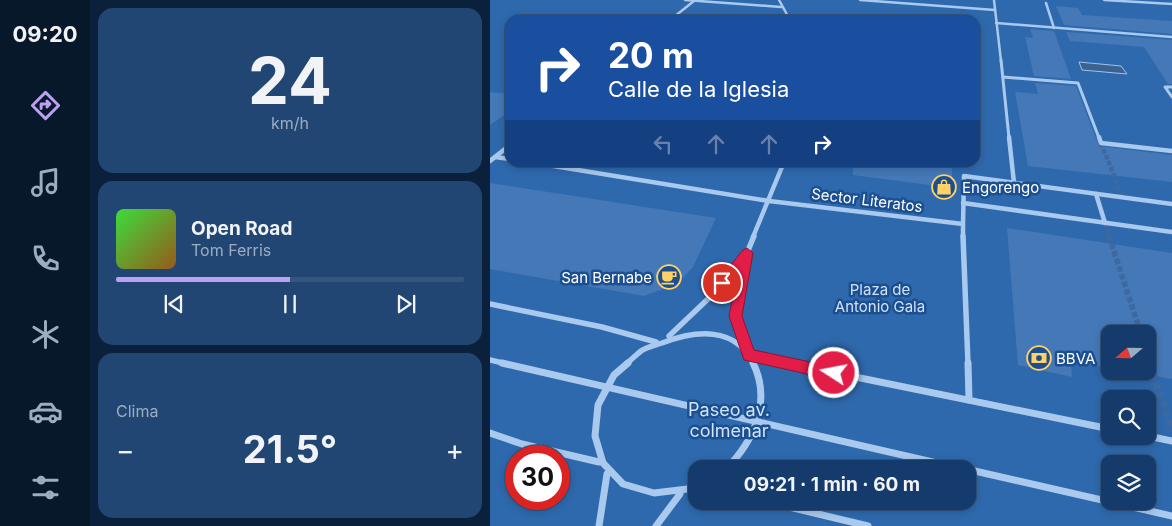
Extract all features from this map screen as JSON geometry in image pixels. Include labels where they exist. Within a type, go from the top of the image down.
[{"type":"street","points":[[685,0],[782,7]]},
{"type":"street","points":[[779,0],[787,15]]},
{"type":"street","points":[[860,0],[995,10]]},
{"type":"street","points":[[994,0],[1014,183]]},
{"type":"street","points":[[1104,0],[1172,4]]},
{"type":"street","points":[[676,15],[694,1]]},
{"type":"street","points":[[1046,3],[1054,28]]},
{"type":"street","points":[[996,23],[1172,37]]},
{"type":"street","points":[[1003,77],[1078,83],[1100,143],[1172,151]]},
{"type":"street","points":[[1172,87],[1165,87],[1172,97]]},
{"type":"street","points":[[490,161],[505,150]]},
{"type":"street","points":[[495,157],[505,159]]},
{"type":"street","name":"Sector Literatos","points":[[560,167],[769,201],[963,224]]},
{"type":"street","points":[[734,460],[746,446],[757,422],[762,397],[758,374],[749,355],[736,316],[747,253],[782,167]]},
{"type":"street","points":[[968,400],[963,224],[964,176],[1172,204]]},
{"type":"street","points":[[1096,194],[1105,222]]},
{"type":"street","points":[[964,204],[1172,232]]},
{"type":"street","points":[[668,338],[709,298],[747,253]]},
{"type":"street","points":[[490,304],[602,328],[656,342]]},
{"type":"street","points":[[688,491],[680,494],[651,497],[626,490],[606,474],[599,462],[593,438],[596,412],[607,387],[621,369],[656,342],[691,332],[713,334],[733,342],[749,355],[1101,427]]},
{"type":"street","points":[[490,360],[925,460]]},
{"type":"street","points":[[490,433],[522,444],[599,462]]},
{"type":"street","points":[[1156,438],[1172,441]]},
{"type":"street","points":[[976,471],[1172,516]]},
{"type":"street","points":[[599,526],[606,474]]},
{"type":"street","points":[[656,526],[680,494]]},
{"type":"street","points":[[801,510],[868,526]]},
{"type":"green space","points":[[490,0],[1172,0],[1172,526],[490,526]]},
{"type":"shaded area","points":[[1079,62],[1121,66],[1127,74],[1082,70]]},
{"type":"building","points":[[1056,6],[1078,8],[1082,15],[1172,21],[1172,34],[1064,25]]},
{"type":"building","points":[[1030,29],[1054,31],[1071,79],[1034,76],[1025,37],[1033,38]]},
{"type":"building","points":[[1066,32],[1172,40],[1172,84],[1168,84],[1144,47],[1070,41]]},
{"type":"building","points":[[1035,83],[1076,86],[1099,146],[1172,155],[1172,182],[1028,166],[1015,92],[1038,94]]},
{"type":"building","points":[[490,92],[505,94],[505,114],[490,125]]},
{"type":"building","points":[[853,167],[952,167],[952,188],[853,175]]},
{"type":"building","points":[[490,183],[716,218],[693,267],[677,284],[644,296],[490,269]]},
{"type":"building","points":[[1007,228],[1172,253],[1172,379],[1156,376],[1156,325],[1101,325],[1101,367],[1071,362],[1072,377],[1018,365]]},
{"type":"tunnel","points":[[1101,143],[1123,198]]},
{"type":"tunnel","points":[[1105,223],[1110,237]]},
{"type":"tunnel","points":[[1109,236],[1138,325]]},
{"type":"tunnel","points":[[1156,380],[1172,431]]},
{"type":"place","name":"Engorengo","points":[[944,187]]},
{"type":"place","name":"San Bernabe","points":[[669,277]]},
{"type":"place","name":"BBVA","points":[[1039,358]]},
{"type":"route","points":[[722,283],[747,253],[736,316],[749,355],[834,373]]},
{"type":"park label","name":"Plaza de Antonio Gala","points":[[880,298]]},
{"type":"park label","name":"Paseo av. colmenar","points":[[729,419]]}]
